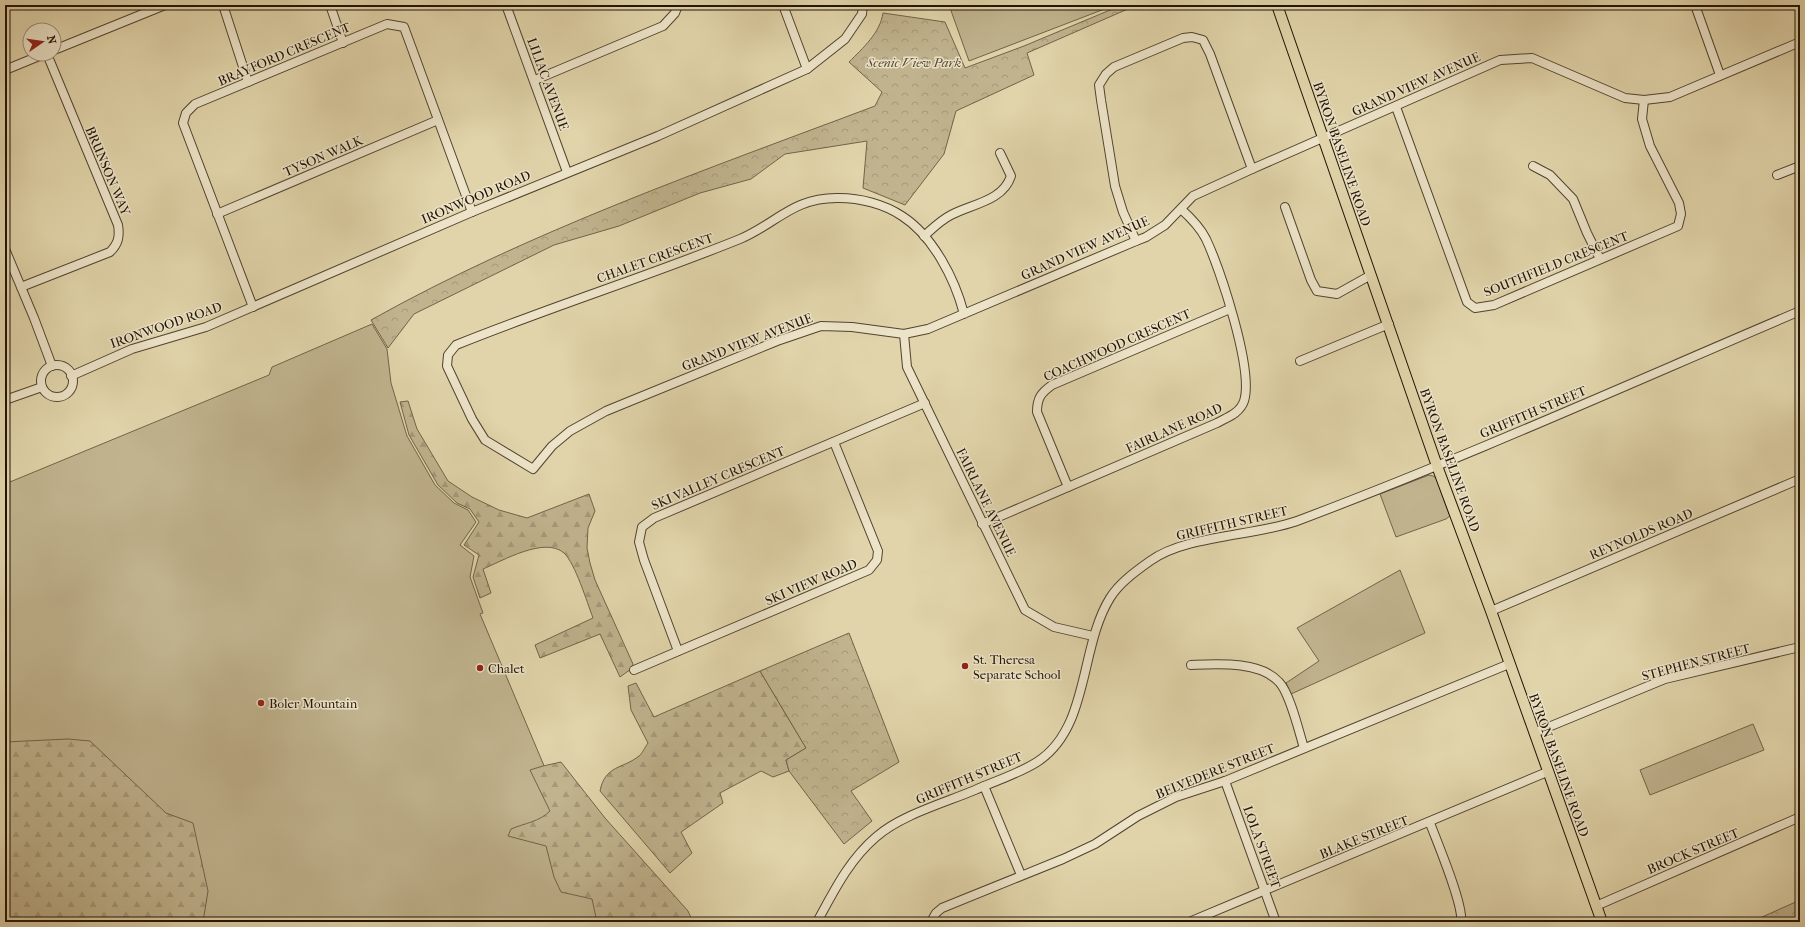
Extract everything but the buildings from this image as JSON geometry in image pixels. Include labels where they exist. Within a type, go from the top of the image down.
[{"type":"main road","name":"BYRON BASELINE ROAD","points":[[1277,5],[1389,324],[1436,466],[1491,611],[1547,772],[1602,922]]},
{"type":"street","points":[[62,47],[165,5]]},
{"type":"street","points":[[223,5],[248,82]]},
{"type":"street","points":[[330,5],[343,43]]},
{"type":"street","name":"LILIAC AVENUE","points":[[506,5],[535,80],[567,172]]},
{"type":"street","points":[[535,80],[663,26],[675,13],[678,5]]},
{"type":"street","points":[[783,5],[807,69]]},
{"type":"street","name":"IRONWOOD ROAD","points":[[72,376],[132,349],[206,327],[472,212],[658,136],[807,69],[845,39],[862,14],[863,5]]},
{"type":"street","points":[[1695,5],[1720,75]]},
{"type":"street","name":"BRAYFORD CRESCENT","points":[[253,307],[184,123],[186,113],[195,104],[387,24],[404,27],[472,212]]},
{"type":"street","points":[[1136,241],[1123,212],[1115,186],[1099,85],[1106,74],[1114,67],[1183,38],[1192,36],[1203,40],[1210,54],[1252,169]]},
{"type":"street","name":"GRAND VIEW AVENUE","points":[[533,468],[552,446],[570,431],[606,411],[777,341],[821,326],[852,327],[904,334],[928,328],[964,314],[1146,237],[1165,225],[1194,196],[1479,68],[1500,60],[1532,58],[1625,98],[1644,100],[1670,97],[1800,42]]},
{"type":"street","points":[[5,70],[25,62]]},
{"type":"street","name":"BRUNSON WAY","points":[[21,287],[110,252],[118,240],[119,233],[118,225],[48,62]]},
{"type":"street","name":"SOUTHFIELD CRESCENT","points":[[1396,106],[1467,302],[1476,308],[1494,305],[1678,226],[1681,214],[1679,203],[1650,146],[1642,119],[1644,100]]},
{"type":"street","name":"TYSON WALK","points":[[217,214],[438,120]]},
{"type":"street","points":[[924,236],[952,214],[988,200],[1008,186],[1011,176],[1000,153]]},
{"type":"street","points":[[1533,166],[1550,175],[1573,199],[1586,232],[1600,259]]},
{"type":"street","points":[[1777,175],[1800,166]]},
{"type":"street","name":"CHALET CRESCENT","points":[[533,468],[485,440],[472,419],[447,366],[448,355],[456,345],[742,238],[792,208],[810,202],[838,198],[876,203],[902,216],[924,236],[943,265],[964,314]]},
{"type":"street","points":[[1285,207],[1311,280],[1317,291],[1338,294],[1371,275]]},
{"type":"street","name":"FAIRLANE ROAD","points":[[982,524],[1217,423],[1238,412],[1244,400],[1246,385],[1238,331],[1206,239],[1198,225],[1181,209]]},
{"type":"street","points":[[5,249],[52,366]]},
{"type":"street","name":"COACHWOOD CRESCENT","points":[[1068,486],[1037,412],[1037,400],[1043,392],[1052,385],[1230,309]]},
{"type":"street","name":"GRIFFITH STREET","points":[[817,922],[839,880],[851,863],[877,836],[906,818],[1038,762],[1062,737],[1075,708],[1093,636],[1112,595],[1129,577],[1154,558],[1176,548],[1292,522],[1436,466],[1800,311]]},
{"type":"street","points":[[1300,361],[1389,324]]},
{"type":"street","name":"FAIRLANE AVENUE","points":[[904,334],[907,367],[1025,610],[1054,627],[1093,636]]},
{"type":"street","points":[[52,366],[65,368],[72,376],[71,388],[62,396],[49,395],[42,387],[41,380],[44,372],[52,366]]},
{"type":"street","points":[[5,400],[42,387]]},
{"type":"street","name":"SKI VALLEY CRESCENT","points":[[678,651],[644,560],[639,542],[642,527],[654,518],[925,403]]},
{"type":"street","name":"SKI VIEW ROAD","points":[[634,670],[869,570],[877,560],[878,551],[834,442]]},
{"type":"street","name":"REYNOLDS ROAD","points":[[1491,611],[1800,479]]},
{"type":"street","name":"STEPHEN STREET","points":[[1534,733],[1665,680],[1800,647]]},
{"type":"street","name":"BELVEDERE STREET","points":[[931,922],[936,913],[942,908],[1063,859],[1095,844],[1138,816],[1176,797],[1225,781],[1509,664]]},
{"type":"street","points":[[1192,665],[1230,665],[1262,670],[1280,682],[1288,698],[1304,748]]},
{"type":"street","name":"BLAKE STREET","points":[[1189,922],[1547,772]]},
{"type":"street","name":"LOLA STREET","points":[[1225,781],[1276,922]]},
{"type":"street","points":[[984,786],[1021,875]]},
{"type":"street","name":"BROCK STREET","points":[[1596,906],[1799,820]]},
{"type":"street","points":[[1430,822],[1457,898],[1462,915],[1461,922]]},
{"type":"green space","points":[[949,5],[1115,5],[969,61]]},
{"type":"green space","name":"Scenic View Park","points":[[1122,5],[1137,5],[1027,53],[1034,75],[956,111],[944,154],[905,205],[863,188],[867,141],[785,154],[751,179],[700,193],[619,226],[554,245],[414,314],[388,348],[371,320],[431,288],[556,230],[683,178],[875,106],[882,92],[849,62],[875,34],[883,13],[945,22],[965,68],[1024,46]]},
{"type":"green space","name":"Boler Mountain","points":[[372,324],[387,349],[391,383],[407,436],[435,485],[454,503],[468,510],[476,522],[460,545],[474,556],[470,577],[483,613],[480,614],[610,922],[5,922],[5,484],[269,375],[272,367]]},
{"type":"green space","points":[[408,401],[417,429],[448,481],[472,497],[499,510],[527,518],[589,494],[595,511],[588,528],[587,548],[590,563],[595,580],[633,664],[631,669],[620,677],[600,634],[540,658],[535,645],[593,618],[572,565],[564,553],[556,548],[535,548],[483,569],[491,593],[480,598],[473,577],[479,555],[464,545],[479,522],[470,509],[457,503],[438,485],[409,435],[400,402]]},
{"type":"green space","points":[[1429,475],[1436,478],[1450,516],[1446,519],[1396,537],[1380,494]]},
{"type":"green space","points":[[1400,570],[1425,633],[1291,694],[1286,683],[1319,661],[1297,628]]},
{"type":"green space","points":[[849,633],[899,762],[851,791],[872,821],[844,844],[789,771],[786,760],[806,748],[760,671]]},
{"type":"green space","points":[[760,671],[806,748],[786,760],[789,771],[773,777],[761,771],[720,793],[723,803],[681,832],[692,853],[670,873],[600,791],[602,783],[610,772],[639,756],[648,743],[631,710],[628,686],[636,683],[654,717]]},
{"type":"green space","points":[[1753,724],[1764,750],[1650,795],[1640,770]]},
{"type":"green space","points":[[68,739],[90,741],[166,813],[193,823],[208,891],[203,922],[5,922],[5,742]]},
{"type":"green space","points":[[561,762],[605,818],[688,911],[693,922],[597,922],[592,899],[561,892],[554,877],[546,846],[508,836],[511,829],[537,820],[550,811],[530,770]]},
{"type":"green space","points":[[1800,900],[1800,922],[1751,922]]},
{"type":"place","name":"St. Theresa Separate School","points":[[965,666]]},
{"type":"place","name":"Chalet","points":[[480,668]]},
{"type":"place","name":"Boler Mountain","points":[[261,703]]}]
